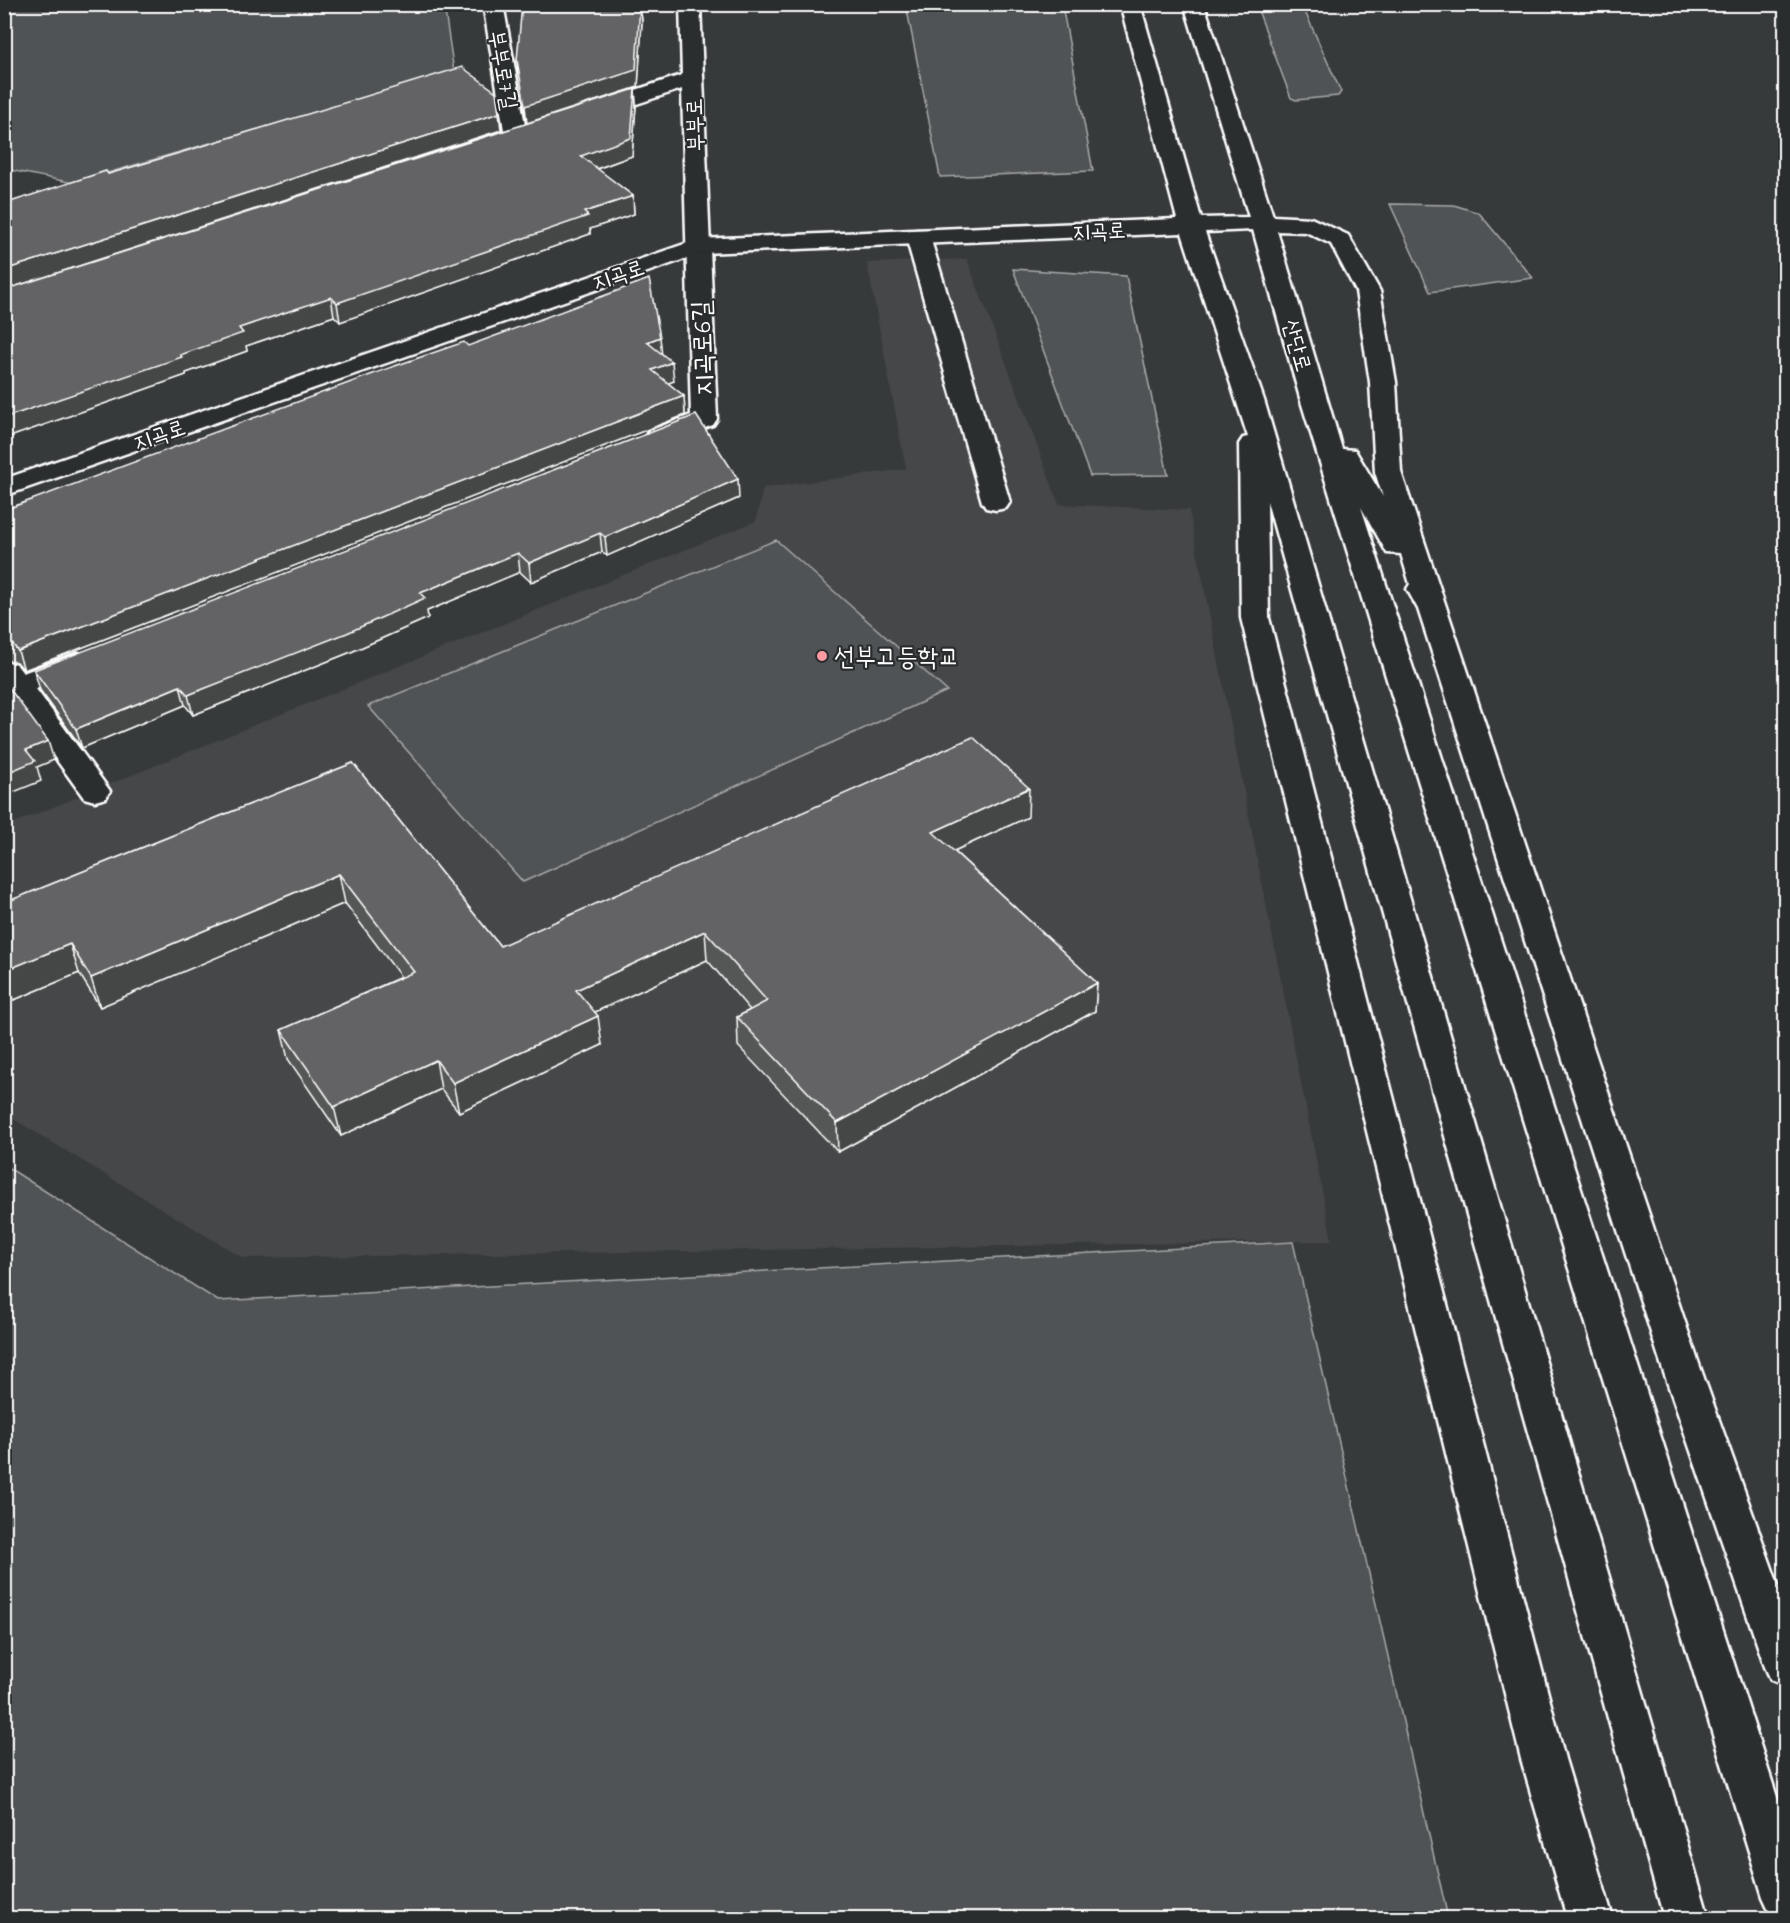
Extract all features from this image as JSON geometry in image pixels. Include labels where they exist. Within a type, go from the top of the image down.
[{"type":"main road","name":"부부로7길","points":[[493,4],[516,136]]},
{"type":"main road","name":"부부로","points":[[690,4],[699,246]]},
{"type":"main road","points":[[1130,4],[1191,226],[1251,400],[1687,1918]]},
{"type":"main road","name":"산단로","points":[[1194,4],[1263,224],[1313,398],[1785,1897]]},
{"type":"main road","points":[[571,118],[693,79]]},
{"type":"main road","points":[[493,143],[538,129]]},
{"type":"main road","name":"지곡로","points":[[4,488],[699,246],[1191,226],[1311,225],[1340,240],[1368,291],[1383,382],[1388,472],[1432,609]]},
{"type":"main road","points":[[918,237],[996,502]]},
{"type":"main road","name":"지곡로6길","points":[[638,445],[704,419],[699,246]]},
{"type":"main road","points":[[1313,398],[1432,609],[1680,1364],[1785,1667]]},
{"type":"main road","points":[[1251,400],[1255,618],[1540,1748],[1590,1918]]},
{"type":"main road","points":[[95,791],[9,682],[106,651]]},
{"type":"shaded area","points":[[4,5],[444,5],[454,72],[73,183],[5,169]]},
{"type":"shaded area","points":[[906,5],[1062,5],[1093,171],[940,177]]},
{"type":"shaded area","points":[[1256,5],[1302,5],[1341,92],[1338,96],[1296,100],[1291,98]]},
{"type":"shaded area","points":[[1390,204],[1454,205],[1479,213],[1533,278],[1430,292]]},
{"type":"shaded area","name":"선부고등학교","points":[[967,259],[1059,504],[1189,510],[1332,1241],[243,1258],[5,1114],[4,827],[756,521],[763,488],[906,469],[867,263]]},
{"type":"shaded area","points":[[1013,269],[1126,276],[1168,475],[1090,476]]},
{"type":"shaded area","points":[[776,540],[947,691],[523,882],[368,706]]},
{"type":"shaded area","points":[[4,1165],[218,1301],[1293,1242],[1448,1918],[5,1918]]},
{"type":"building","points":[[522,4],[640,4],[636,70],[525,106],[517,60]]},
{"type":"building","points":[[462,67],[496,92],[499,113],[4,270],[4,204],[106,171],[108,174]]},
{"type":"building","points":[[635,89],[631,138],[581,156],[633,196],[584,212],[588,216],[337,303],[331,297],[239,328],[243,333],[180,355],[182,357],[4,418],[4,290]]},
{"type":"building","points":[[649,279],[660,337],[647,342],[672,362],[652,370],[684,396],[18,651],[11,642],[4,641],[4,510],[392,367],[464,342],[468,346]]},
{"type":"building","points":[[696,415],[738,479],[605,537],[600,533],[529,563],[518,553],[420,593],[425,598],[347,633],[188,695],[180,686],[76,729],[34,670]]},
{"type":"building","points":[[4,681],[48,741],[26,750],[35,761],[4,774]]},
{"type":"building","points":[[973,737],[1029,788],[933,832],[1097,983],[837,1123],[737,1017],[767,1001],[705,931],[576,990],[598,1016],[453,1083],[436,1060],[334,1107],[281,1030],[414,972],[339,874],[91,978],[70,944],[4,971],[4,903],[353,763],[500,946]]},
{"type":"place","name":"선부고등학교","points":[[822,656]]}]
